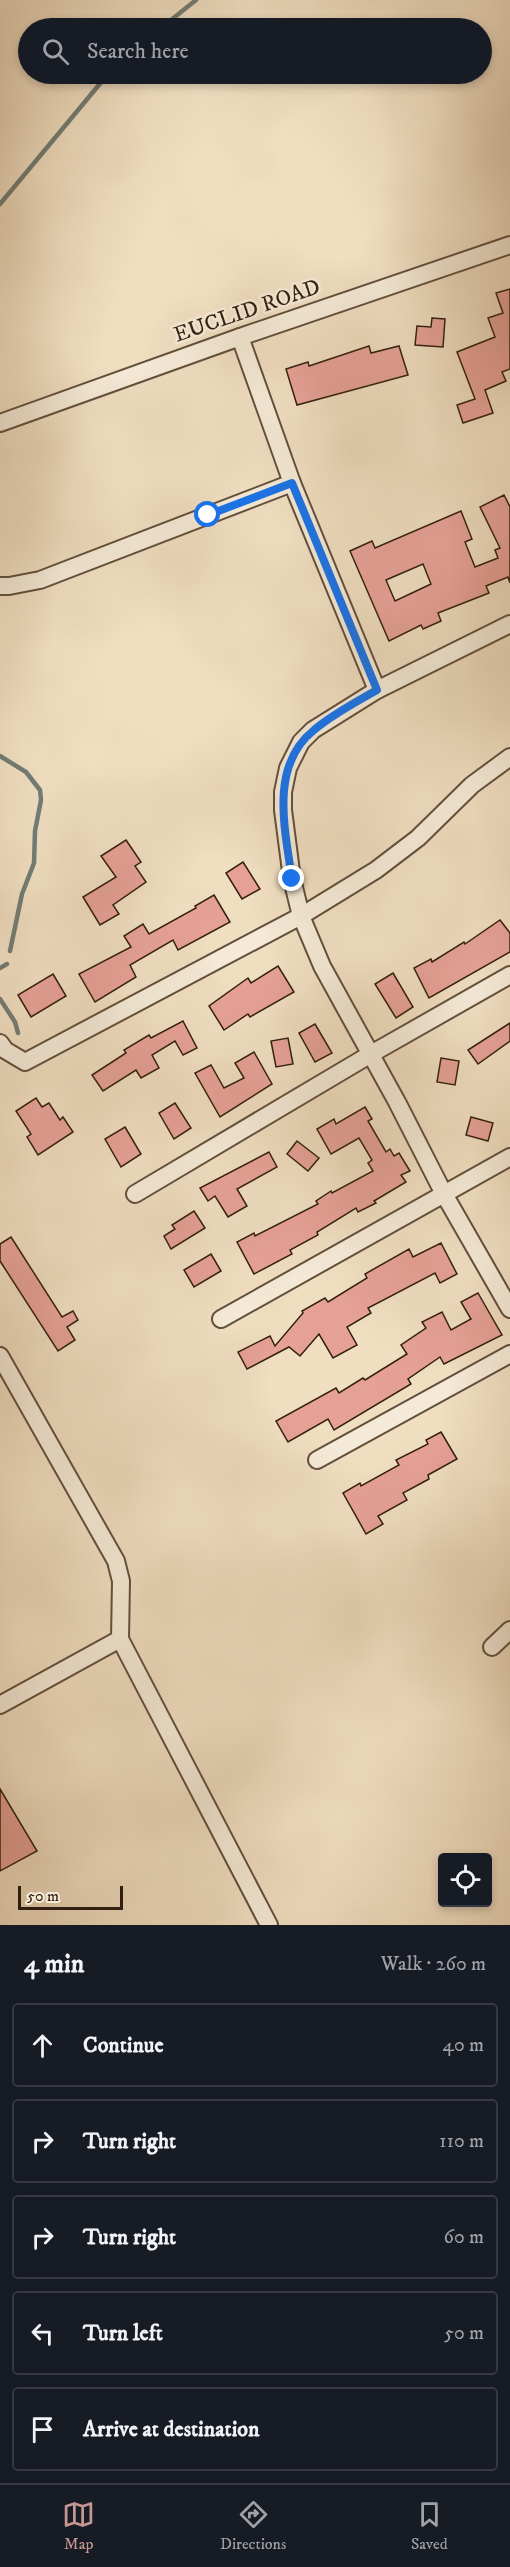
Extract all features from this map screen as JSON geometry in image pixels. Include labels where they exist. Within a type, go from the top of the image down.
[{"type":"street","name":"EUCLID ROAD","points":[[0,423],[240,337],[510,245]]},
{"type":"street","points":[[240,337],[292,483],[377,690]]},
{"type":"street","points":[[0,586],[50,576],[292,483]]},
{"type":"street","points":[[510,624],[377,690],[314,730],[301,742],[288,768],[283,792],[284,825],[301,916],[322,966],[444,1194],[510,1309]]},
{"type":"street","points":[[0,1043],[5,1050],[24,1062],[301,916],[376,870],[418,838],[472,785],[510,757]]},
{"type":"street","points":[[135,1194],[370,1054],[510,975]]},
{"type":"street","points":[[221,1319],[510,1157]]},
{"type":"street","points":[[317,1460],[510,1354]]},
{"type":"street","points":[[0,1356],[116,1561],[121,1581],[120,1639],[269,1925]]},
{"type":"street","points":[[492,1647],[510,1629]]},
{"type":"street","points":[[0,1705],[120,1639]]},
{"type":"building","points":[[510,289],[510,369],[502,372],[506,381],[485,390],[493,413],[463,423],[457,405],[475,399],[457,352],[495,337],[488,318],[503,313],[496,293]]},
{"type":"building","points":[[432,318],[445,319],[443,347],[415,345],[417,326],[431,327]]},
{"type":"building","points":[[369,346],[371,353],[399,346],[408,375],[297,405],[286,369],[308,362],[309,366]]},
{"type":"building","points":[[504,495],[510,507],[510,583],[508,577],[486,586],[489,593],[438,613],[441,621],[423,629],[421,625],[389,641],[350,551],[372,541],[375,548],[461,511],[472,539],[465,542],[475,567],[498,558],[495,550],[500,548],[480,507]],"holes":[[[423,564],[431,584],[395,601],[386,580]]]},
{"type":"building","points":[[126,840],[141,862],[135,866],[146,882],[113,905],[119,914],[100,925],[83,897],[116,877],[101,856]]},
{"type":"building","points":[[243,862],[260,889],[242,899],[226,873]]},
{"type":"building","points":[[214,895],[230,922],[178,950],[173,940],[130,965],[136,977],[95,1002],[79,974],[131,947],[124,936],[143,924],[149,934],[196,908],[195,906]]},
{"type":"building","points":[[500,920],[510,933],[510,952],[429,998],[414,968],[431,959],[432,962],[464,942],[465,944]]},
{"type":"building","points":[[278,966],[294,992],[250,1017],[248,1014],[224,1030],[209,1006],[248,978],[251,983]]},
{"type":"building","points":[[393,973],[413,1007],[396,1018],[375,984]]},
{"type":"building","points":[[53,974],[66,996],[31,1017],[18,995]]},
{"type":"building","points":[[183,1021],[197,1048],[183,1055],[175,1041],[152,1055],[159,1068],[141,1078],[136,1070],[103,1091],[92,1075],[126,1053],[124,1050],[149,1035],[151,1038]]},
{"type":"building","points":[[510,1023],[510,1041],[478,1064],[468,1050]]},
{"type":"building","points":[[315,1024],[332,1053],[315,1062],[299,1033]]},
{"type":"building","points":[[288,1038],[293,1064],[276,1067],[271,1041]]},
{"type":"building","points":[[254,1052],[272,1084],[220,1117],[195,1073],[211,1065],[224,1088],[244,1078],[235,1063]]},
{"type":"building","points":[[441,1058],[459,1061],[455,1085],[437,1082]]},
{"type":"building","points":[[36,1098],[42,1107],[49,1103],[60,1120],[63,1117],[73,1132],[38,1155],[27,1137],[31,1134],[16,1111]]},
{"type":"building","points":[[175,1103],[191,1128],[174,1139],[159,1113]]},
{"type":"building","points":[[365,1107],[372,1119],[368,1121],[386,1152],[390,1149],[394,1156],[399,1153],[410,1171],[401,1175],[406,1182],[374,1201],[376,1203],[358,1212],[356,1208],[317,1232],[318,1235],[290,1250],[292,1254],[254,1274],[237,1242],[254,1233],[255,1236],[318,1204],[316,1201],[331,1191],[332,1193],[373,1171],[368,1163],[372,1160],[359,1138],[331,1154],[317,1129],[334,1119],[336,1124]]},
{"type":"building","points":[[471,1117],[493,1123],[488,1141],[466,1135]]},
{"type":"building","points":[[125,1127],[141,1154],[121,1167],[105,1139]]},
{"type":"building","points":[[297,1141],[319,1158],[308,1171],[287,1154]]},
{"type":"building","points":[[269,1152],[277,1167],[237,1189],[247,1206],[228,1217],[215,1196],[208,1201],[200,1188]]},
{"type":"building","points":[[194,1211],[205,1228],[171,1249],[164,1236],[175,1229],[172,1225]]},
{"type":"building","points":[[11,1237],[62,1317],[73,1311],[78,1320],[67,1327],[75,1340],[58,1351],[0,1261],[0,1244]]},
{"type":"building","points":[[441,1243],[457,1274],[440,1283],[435,1273],[368,1308],[371,1313],[347,1327],[357,1345],[333,1358],[319,1334],[300,1356],[289,1347],[247,1369],[238,1352],[270,1336],[275,1346],[303,1313],[302,1311],[325,1298],[328,1302],[367,1278],[365,1274],[409,1249],[413,1257]]},
{"type":"building","points":[[211,1254],[221,1271],[194,1287],[184,1270]]},
{"type":"building","points":[[478,1293],[502,1335],[444,1364],[440,1357],[408,1379],[411,1384],[334,1430],[328,1419],[288,1442],[276,1421],[336,1388],[339,1393],[363,1378],[365,1380],[407,1354],[401,1345],[426,1328],[422,1322],[442,1312],[451,1330],[471,1319],[461,1302]]},
{"type":"building","points":[[441,1432],[457,1459],[428,1475],[429,1479],[403,1493],[407,1500],[378,1516],[383,1524],[366,1534],[343,1493],[399,1465],[396,1460],[428,1444],[426,1440]]},
{"type":"building","points":[[0,1789],[37,1851],[0,1871]]},
{"type":"waterway","points":[[174,18],[196,0]]},
{"type":"waterway","points":[[0,204],[100,84]]},
{"type":"waterway","points":[[0,756],[26,772],[40,790],[41,800],[35,831],[34,863],[22,894],[10,951]]},
{"type":"waterway","points":[[0,968],[7,964]]},
{"type":"waterway","points":[[0,999],[15,1022],[18,1033]]},
{"type":"route","points":[[208,515],[292,483],[377,690],[314,730],[301,742],[293,756],[283,792],[284,825],[292,879]]}]
